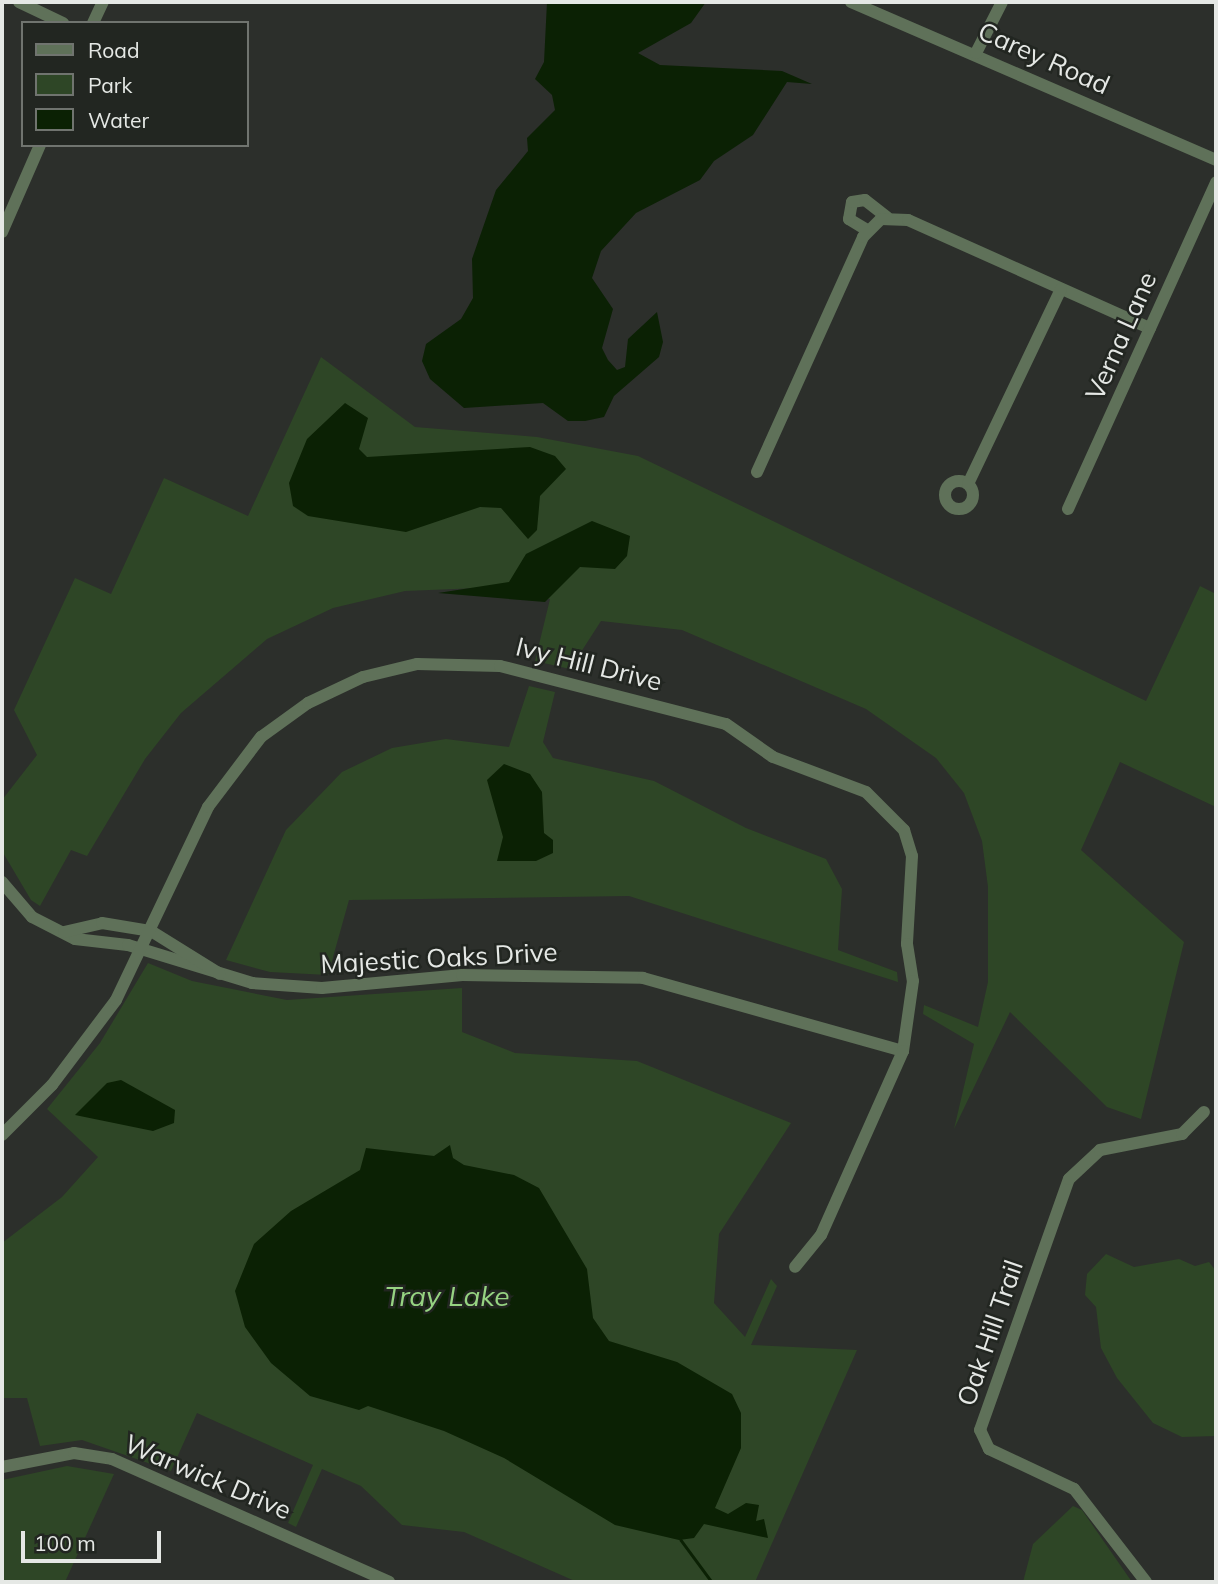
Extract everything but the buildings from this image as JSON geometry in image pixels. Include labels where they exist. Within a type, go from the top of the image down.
[{"type":"street","points":[[19,2],[59,21]]},
{"type":"street","points":[[94,21],[103,2]]},
{"type":"street","name":"Carey Road","points":[[851,2],[976,53],[1216,160]]},
{"type":"street","points":[[976,53],[1002,2]]},
{"type":"street","points":[[2,232],[39,147]]},
{"type":"street","name":"Verna Lane","points":[[1068,509],[1216,182]]},
{"type":"street","points":[[867,230],[849,219],[852,202],[865,200],[887,217],[908,220],[1150,328]]},
{"type":"street","points":[[757,472],[867,230],[887,217]]},
{"type":"street","points":[[968,484],[1061,289]]},
{"type":"street","name":"Ivy Hill Drive","points":[[2,1135],[74,1060],[151,931],[222,783],[283,719],[335,688],[389,669],[447,662],[500,666],[726,724],[773,757],[866,792],[891,814],[912,856],[907,944],[913,1002],[903,1051],[821,1235],[795,1267]]},
{"type":"street","name":"Majestic Oaks Drive","points":[[2,882],[32,917],[64,932],[141,949],[221,975],[322,988],[461,975],[643,978],[903,1051]]},
{"type":"street","name":"Majestic Oaks Drive","points":[[64,932],[102,923],[151,931],[221,975]]},
{"type":"street","name":"Oak Hill Trail","points":[[1146,1582],[1074,1489],[989,1449],[981,1430],[1069,1179],[1100,1150],[1182,1134],[1204,1112]]},
{"type":"street","name":"Warwick Drive","points":[[2,1467],[74,1453],[112,1459],[389,1582]]},
{"type":"green space","points":[[321,357],[415,427],[537,437],[638,456],[1146,701],[1200,586],[1216,594],[1216,807],[1120,762],[1081,850],[1184,942],[1141,1119],[1107,1107],[1010,1012],[954,1129],[974,1044],[923,1014],[924,1005],[978,1027],[988,982],[988,887],[982,841],[964,793],[936,758],[866,709],[682,630],[601,621],[570,669],[535,661],[550,599],[479,588],[405,591],[333,608],[267,639],[181,713],[145,759],[87,856],[71,850],[40,906],[31,900],[2,851],[2,800],[37,755],[14,710],[75,578],[111,594],[164,478],[248,516]]},
{"type":"green space","points":[[529,686],[555,692],[543,742],[553,758],[654,781],[746,828],[826,859],[842,889],[838,950],[897,972],[898,982],[629,896],[349,900],[328,975],[270,972],[226,960],[286,830],[342,772],[392,748],[446,739],[509,747]]},
{"type":"green space","points":[[148,963],[192,981],[287,1000],[462,988],[462,1032],[515,1053],[637,1061],[791,1123],[719,1234],[714,1303],[745,1337],[771,1279],[777,1286],[751,1345],[857,1350],[755,1582],[577,1582],[464,1532],[402,1525],[361,1486],[322,1469],[296,1527],[288,1523],[313,1465],[197,1413],[171,1471],[82,1440],[40,1446],[27,1398],[2,1398],[2,1243],[62,1197],[98,1157],[47,1109],[100,1043]]},
{"type":"green space","points":[[1106,1254],[1134,1267],[1179,1259],[1195,1266],[1209,1262],[1216,1271],[1216,1436],[1182,1437],[1153,1423],[1117,1378],[1101,1348],[1096,1307],[1085,1295],[1087,1274]]},
{"type":"green space","points":[[67,1466],[114,1474],[65,1582],[2,1582],[2,1480]]},
{"type":"green space","points":[[1073,1506],[1082,1510],[1132,1582],[1023,1582],[1033,1544]]},
{"type":"water","points":[[547,2],[706,2],[691,23],[638,53],[660,65],[782,71],[812,84],[787,82],[753,135],[714,161],[700,180],[636,213],[601,251],[592,278],[613,309],[602,348],[608,360],[617,370],[625,367],[628,339],[657,312],[663,342],[659,357],[614,396],[604,417],[585,421],[568,421],[543,403],[464,408],[430,379],[422,361],[426,344],[461,319],[473,298],[472,259],[496,190],[528,151],[527,138],[555,110],[552,95],[535,79],[544,62]]},
{"type":"water","points":[[345,403],[368,418],[359,449],[367,457],[530,447],[555,456],[566,469],[540,496],[537,530],[528,539],[501,508],[480,507],[406,532],[308,516],[293,506],[289,483],[307,439]]},
{"type":"water","points":[[592,521],[630,536],[627,556],[615,569],[580,567],[545,602],[438,593],[509,582],[526,554]]},
{"type":"water","points":[[504,764],[530,774],[542,792],[544,833],[553,840],[553,853],[536,861],[497,861],[503,837],[487,780]]},
{"type":"water","points":[[121,1080],[175,1110],[174,1123],[153,1131],[75,1115],[107,1083]]},
{"type":"water","name":"Tray Lake","points":[[450,1145],[453,1158],[464,1165],[514,1175],[539,1188],[587,1269],[593,1318],[609,1341],[677,1362],[732,1394],[741,1413],[741,1448],[715,1508],[728,1514],[746,1503],[759,1505],[756,1521],[764,1519],[768,1538],[704,1524],[694,1538],[679,1540],[615,1525],[504,1458],[444,1431],[368,1406],[359,1410],[310,1396],[271,1363],[245,1327],[235,1291],[254,1244],[291,1211],[360,1170],[366,1148],[434,1156]]},
{"type":"waterway","points":[[681,1540],[712,1582]]}]
